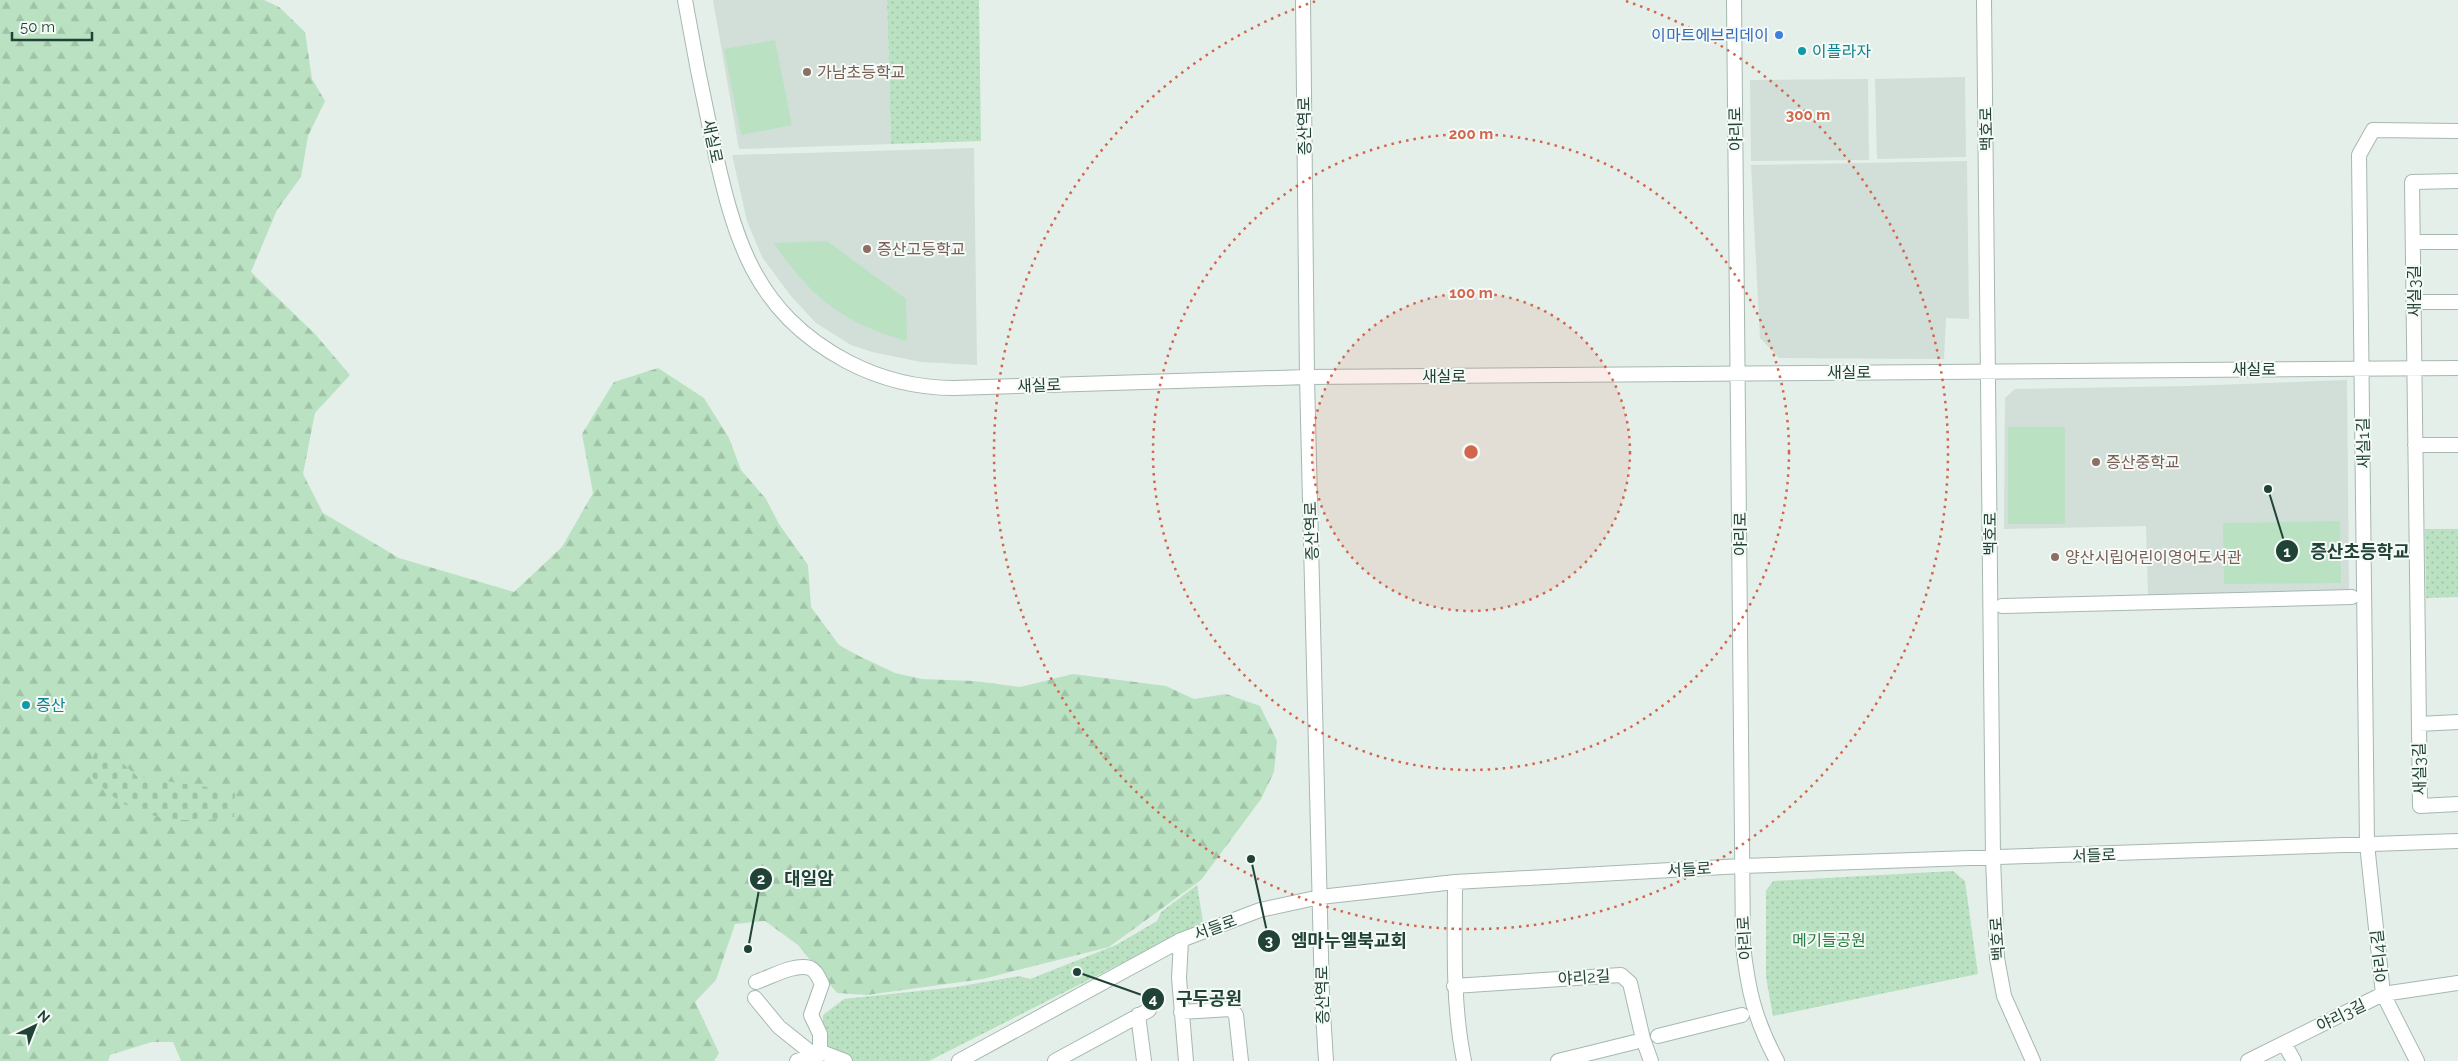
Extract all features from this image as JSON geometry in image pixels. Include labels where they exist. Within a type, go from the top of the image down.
[{"type":"street","name":"새실로","points":[[685,0],[722,182],[736,235],[760,282],[774,303],[790,321],[828,351],[874,373],[905,383],[942,388],[1306,377],[2458,368]]},
{"type":"street","name":"증산역로","points":[[1303,0],[1306,377],[1322,1006],[1326,1061]]},
{"type":"street","name":"야리로","points":[[1734,0],[1743,945],[1747,983],[1754,1013],[1777,1061]]},
{"type":"street","name":"백호로","points":[[1984,0],[1993,858],[1997,958],[2004,996],[2033,1061]]},
{"type":"street","name":"새실1길","points":[[2367,844],[2358,156],[2373,130],[2458,131]]},
{"type":"street","name":"새실3길","points":[[2458,181],[2412,182],[2420,806],[2458,804]]},
{"type":"street","points":[[2413,242],[2458,242]]},
{"type":"street","points":[[2414,302],[2458,302]]},
{"type":"street","points":[[2415,445],[2458,445]]},
{"type":"street","points":[[2002,606],[2352,597]]},
{"type":"street","name":"새실3길","points":[[2419,724],[2458,722]]},
{"type":"street","name":"서들로","points":[[959,1061],[1180,940],[1260,910],[1320,897],[1455,882],[1742,866],[2458,841]]},
{"type":"street","name":"야리4길","points":[[2367,844],[2383,994],[2416,1061]]},
{"type":"street","points":[[1455,882],[1454,986],[1457,1025],[1464,1061]]},
{"type":"street","points":[[1180,940],[1181,1012],[1186,1061]]},
{"type":"street","points":[[756,982],[793,969],[810,968],[817,973],[822,984],[812,1015],[820,1034],[817,1054]]},
{"type":"street","name":"야리2길","points":[[1454,986],[1620,975],[1630,984],[1643,1039],[1651,1061]]},
{"type":"street","name":"야리3길","points":[[2248,1061],[2383,994],[2458,984]]},
{"type":"street","points":[[755,998],[779,1027],[817,1054]]},
{"type":"street","points":[[1181,1012],[1231,1009],[1236,1015],[1241,1061]]},
{"type":"street","points":[[1055,1061],[1144,1012],[1144,1061]]},
{"type":"street","points":[[1658,1036],[1742,1015]]},
{"type":"street","points":[[1558,1061],[1635,1042]]},
{"type":"street","points":[[2284,1043],[2294,1061]]},
{"type":"street","points":[[797,1061],[817,1054],[831,1054],[845,1061]]},
{"type":"shaded area","name":"가남초등학교","points":[[713,0],[887,0],[891,144],[739,149]]},
{"type":"shaded area","points":[[1965,77],[1966,157],[1877,159],[1875,79]]},
{"type":"shaded area","points":[[1868,79],[1869,160],[1751,161],[1750,80]]},
{"type":"shaded area","name":"증산고등학교","points":[[974,148],[977,365],[921,362],[872,352],[851,345],[816,323],[790,295],[762,257],[747,221],[732,155]]},
{"type":"shaded area","points":[[1967,161],[1969,319],[1946,318],[1944,359],[1779,358],[1760,338],[1751,165]]},
{"type":"shaded area","points":[[2347,380],[2349,593],[2148,596],[2146,526],[2004,529],[2005,398],[2015,389],[2187,386]]},
{"type":"green space","points":[[0,0],[264,0],[279,7],[305,32],[312,79],[325,101],[308,136],[301,177],[277,210],[251,272],[315,334],[350,375],[315,413],[303,474],[323,513],[399,558],[514,592],[562,547],[593,493],[582,434],[614,382],[658,368],[704,398],[729,438],[741,470],[766,499],[779,524],[808,565],[811,607],[839,645],[895,673],[922,679],[974,681],[1020,687],[1073,674],[1166,686],[1194,699],[1226,694],[1260,706],[1277,741],[1274,772],[1261,799],[1201,880],[1109,947],[983,979],[867,995],[837,993],[798,945],[765,921],[735,924],[716,980],[695,1002],[719,1053],[714,1061],[181,1061],[173,1042],[152,1042],[110,1055],[108,1061],[0,1061]]},
{"type":"green space","points":[[887,0],[979,0],[981,141],[891,144]]},
{"type":"green space","points":[[775,40],[792,125],[741,135],[724,49]]},
{"type":"green space","points":[[827,241],[906,299],[907,341],[865,326],[830,306],[801,279],[774,243]]},
{"type":"green space","points":[[2008,427],[2065,427],[2065,524],[2008,524]]},
{"type":"green space","points":[[2340,521],[2341,583],[2224,584],[2223,523]]},
{"type":"green space","points":[[2425,529],[2458,529],[2458,597],[2426,598]]},
{"type":"green space","points":[[96,751],[120,761],[138,777],[235,791],[234,817],[178,820],[150,815],[124,804],[104,789],[86,771]]},
{"type":"green space","name":"메기들공원","points":[[1953,871],[1965,881],[1978,974],[1773,1016],[1766,977],[1766,891],[1773,881]]},
{"type":"green space","points":[[1197,885],[1203,922],[929,1061],[848,1061],[837,1050],[823,1045],[823,1015],[844,999],[956,987],[1019,976],[1030,979],[1116,945],[1157,921],[1161,912]]},
{"type":"place","name":"이마트에브리데이","points":[[1779,35]]},
{"type":"place","name":"이플라자","points":[[1802,51]]},
{"type":"place","name":"가남초등학교","points":[[807,72]]},
{"type":"place","name":"증산고등학교","points":[[867,249]]},
{"type":"place","name":"증산중학교","points":[[2096,462]]},
{"type":"place","name":"증산초등학교","points":[[2268,489]]},
{"type":"place","name":"양산시립어린이영어도서관","points":[[2055,557]]},
{"type":"place","name":"증산","points":[[26,705]]},
{"type":"place","name":"엠마누엘북교회","points":[[1251,859]]},
{"type":"place","name":"대일암","points":[[748,949]]},
{"type":"place","name":"구두공원","points":[[1077,972]]}]
